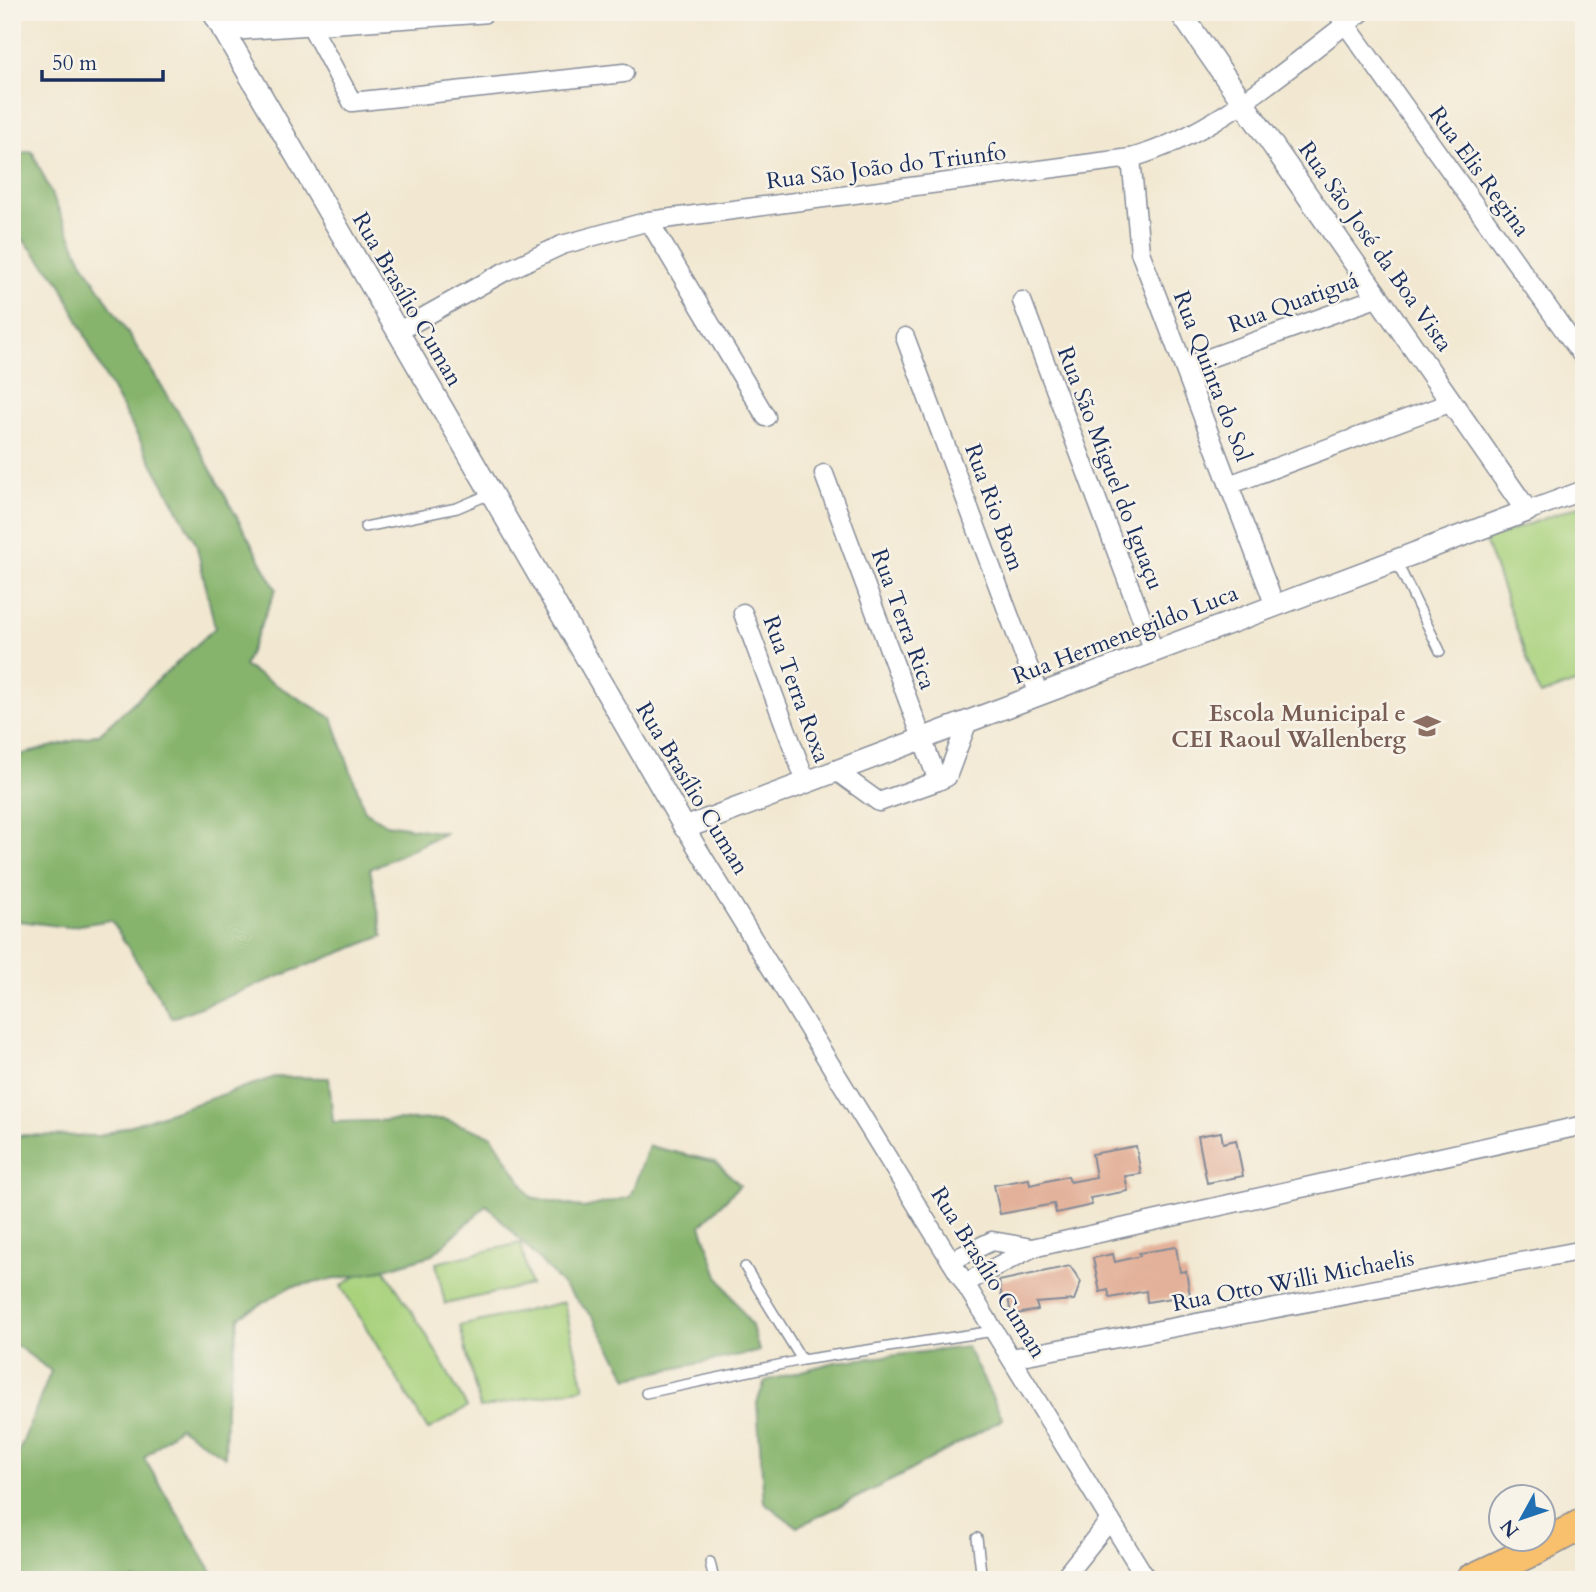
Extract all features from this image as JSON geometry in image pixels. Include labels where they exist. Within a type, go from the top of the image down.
[{"type":"highway","points":[[1470,1580],[1536,1549],[1584,1522]]},
{"type":"street","points":[[218,21],[310,24],[483,12]]},
{"type":"street","name":"Rua São José da Boa Vista","points":[[1180,12],[1527,511]]},
{"type":"street","name":"Rua São João do Triunfo","points":[[397,332],[504,272],[562,245],[649,221],[1131,158],[1182,141],[1243,100],[1341,18],[1362,12]]},
{"type":"street","name":"Rua Elis Regina","points":[[1341,18],[1584,358]]},
{"type":"street","name":"Rua Brasílio Cuman","points":[[218,21],[685,828],[1147,1580]]},
{"type":"street","points":[[310,24],[352,102],[624,72]]},
{"type":"street","name":"Rua Quinta do Sol","points":[[1131,158],[1140,252],[1275,606]]},
{"type":"street","points":[[649,221],[766,417]]},
{"type":"street","name":"Rua Quatiguá","points":[[1184,367],[1379,297]]},
{"type":"street","name":"Rua São Miguel do Iguaçu","points":[[1022,301],[1154,651]]},
{"type":"street","name":"Rua Rio Bom","points":[[905,337],[1039,695]]},
{"type":"street","points":[[1229,485],[1452,402]]},
{"type":"street","name":"Rua Terra Rica","points":[[824,474],[938,781]]},
{"type":"street","name":"Rua Hermenegildo Luca","points":[[685,828],[1584,490]]},
{"type":"street","name":"Rua Terra Roxa","points":[[743,613],[806,782]]},
{"type":"street","points":[[836,771],[879,802],[938,781],[947,777],[968,721]]},
{"type":"street","points":[[965,1283],[1032,1248],[1584,1125]]},
{"type":"street","points":[[951,1261],[992,1241],[1032,1248]]},
{"type":"street","name":"Rua Otto Willi Michaelis","points":[[1011,1358],[1584,1250]]},
{"type":"street","points":[[1062,1580],[1110,1520]]},
{"type":"lane","points":[[365,527],[457,508],[490,494]]},
{"type":"lane","points":[[1396,560],[1440,651]]},
{"type":"lane","points":[[745,1267],[802,1360]]},
{"type":"lane","points":[[646,1393],[802,1360],[994,1331]]},
{"type":"lane","points":[[976,1538],[982,1580]]},
{"type":"lane","points":[[710,1562],[714,1580]]},
{"type":"green space","points":[[32,151],[82,261],[187,426],[276,589],[244,666],[332,718],[365,811],[386,824],[445,833],[370,869],[383,936],[172,1018],[111,920],[67,927],[12,920],[12,757],[99,734],[215,628],[196,543],[102,371],[60,282],[12,227],[12,155]]},
{"type":"green space","points":[[1584,504],[1584,680],[1540,695],[1485,540]]},
{"type":"green space","points":[[275,1077],[329,1078],[333,1122],[444,1119],[492,1136],[531,1197],[584,1208],[630,1197],[649,1146],[716,1162],[740,1185],[701,1225],[718,1276],[752,1326],[759,1351],[628,1378],[593,1317],[487,1205],[432,1255],[375,1272],[290,1287],[239,1317],[226,1404],[225,1457],[179,1427],[144,1458],[217,1580],[12,1580],[12,1469],[51,1371],[12,1342],[12,1135],[99,1136]]},
{"type":"green space","points":[[521,1243],[530,1285],[445,1304],[436,1263]]},
{"type":"green space","points":[[379,1261],[423,1329],[467,1407],[428,1430],[341,1286]]},
{"type":"green space","points":[[564,1302],[584,1388],[480,1408],[460,1326]]},
{"type":"green space","points":[[967,1347],[1003,1419],[898,1477],[797,1527],[764,1502],[757,1403],[765,1381],[835,1362]]},
{"type":"building","points":[[1221,1132],[1223,1143],[1236,1140],[1243,1176],[1207,1183],[1198,1136]]},
{"type":"building","points":[[1136,1146],[1141,1174],[1125,1176],[1128,1191],[1090,1198],[1092,1205],[1056,1213],[1054,1204],[1000,1214],[994,1185],[1029,1179],[1030,1185],[1068,1176],[1070,1182],[1096,1177],[1092,1154]]},
{"type":"building","points":[[1176,1247],[1180,1272],[1186,1271],[1190,1295],[1147,1302],[1146,1291],[1110,1298],[1108,1290],[1100,1292],[1093,1258],[1113,1254],[1115,1262],[1140,1256],[1139,1253]]},
{"type":"building","points":[[1070,1266],[1081,1282],[1074,1300],[1036,1303],[1038,1310],[1011,1315],[1008,1297],[1002,1298],[999,1281]]},
{"type":"place","name":"Escola Municipal e CEI Raoul Wallenberg","points":[[1427,726]]}]
